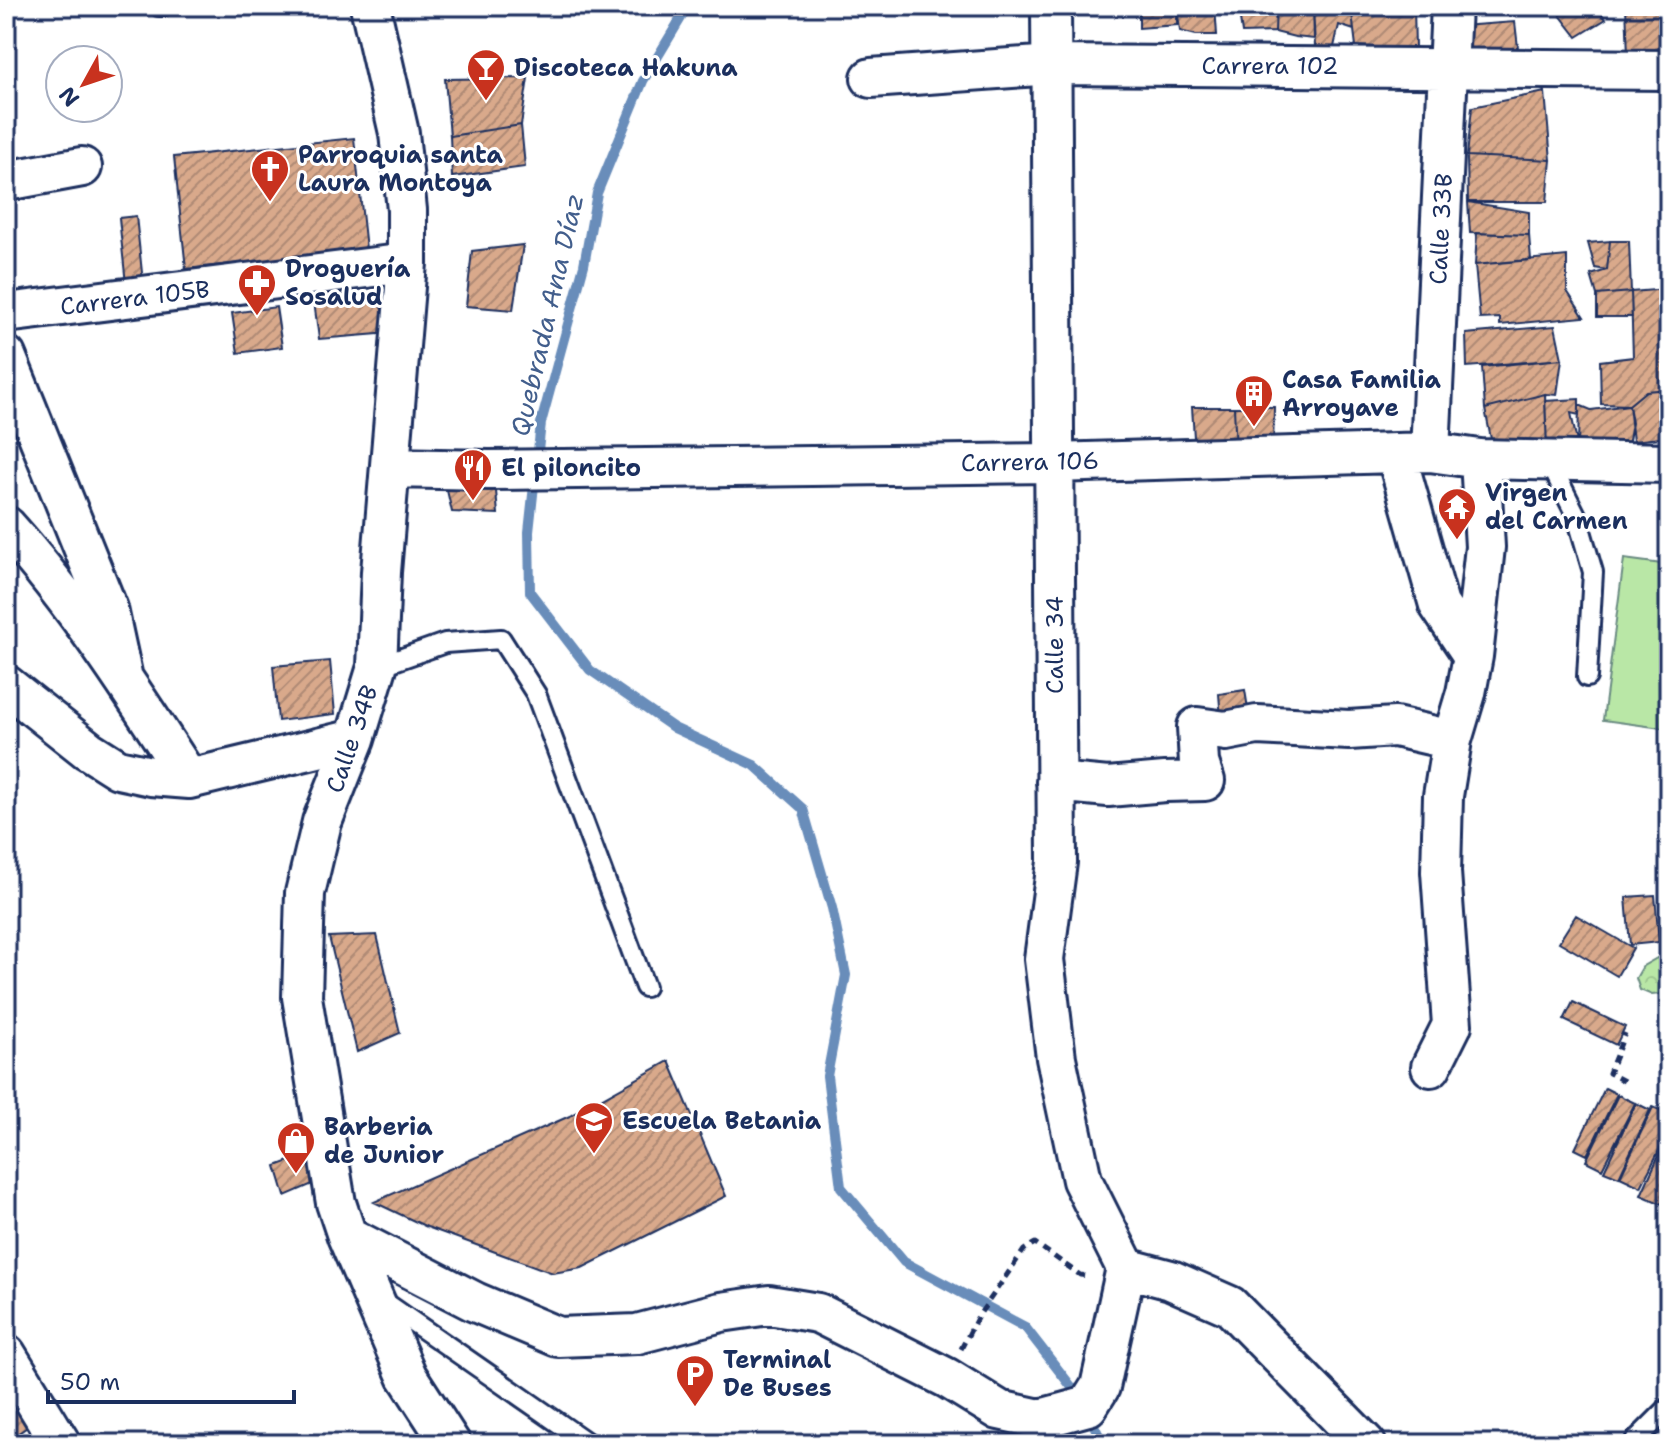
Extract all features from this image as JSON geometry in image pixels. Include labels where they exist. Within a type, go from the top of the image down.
[{"type":"street","name":"Calle 34B","points":[[370,6],[399,133],[407,210],[407,263],[381,572],[377,667],[355,739],[322,822],[305,893],[302,997],[336,1203],[407,1376],[451,1444]]},
{"type":"street","name":"Calle 34","points":[[1051,6],[1057,862],[1044,959],[1056,1058],[1082,1180],[1126,1268]]},
{"type":"street","name":"Calle 33B","points":[[1451,6],[1450,66],[1413,453],[1439,605],[1473,656]]},
{"type":"street","name":"Carrera 102","points":[[871,78],[1053,65],[1669,70]]},
{"type":"street","points":[[6,181],[82,167]]},
{"type":"street","name":"Carrera 105B","points":[[6,313],[407,263]]},
{"type":"street","points":[[6,356],[108,609],[122,674]]},
{"type":"street","name":"Carrera 106","points":[[390,468],[489,470],[1053,463],[1413,453],[1480,459],[1669,463]]},
{"type":"street","points":[[1431,1067],[1452,1025],[1441,872],[1443,796],[1452,740],[1473,656],[1485,547],[1480,459]]},
{"type":"street","points":[[6,526],[70,603],[122,674],[189,779]]},
{"type":"street","points":[[6,685],[88,750],[118,769],[151,776],[189,779],[355,739]]},
{"type":"street","points":[[1056,782],[1108,787],[1205,781],[1199,763],[1197,727],[1226,731],[1257,725],[1349,730],[1395,727],[1452,740]]},
{"type":"street","points":[[347,1236],[475,1302],[558,1337],[637,1334],[721,1312],[769,1305],[818,1313],[947,1378],[999,1410],[1040,1419],[1088,1406],[1100,1387],[1126,1268],[1171,1280],[1230,1306],[1366,1444]]},
{"type":"street","points":[[6,1354],[61,1444]]},
{"type":"lane","points":[[1549,461],[1577,517],[1593,572],[1587,677]]},
{"type":"lane","points":[[377,667],[445,643],[501,639],[536,694],[645,987]]},
{"type":"lane","points":[[372,1292],[589,1444]]},
{"type":"lane","points":[[1635,1444],[1669,1407]]},
{"type":"path","points":[[1624,1081],[1609,1073],[1625,1033]]},
{"type":"path","points":[[977,1318],[1024,1250],[1035,1243],[1080,1275],[1103,1278],[1126,1268]]},
{"type":"green space","points":[[1624,559],[1669,565],[1669,729],[1603,720]]},
{"type":"green space","points":[[1669,929],[1669,993],[1652,995],[1640,990],[1636,978],[1643,966],[1662,955]]},
{"type":"building","points":[[1139,6],[1177,6],[1177,25],[1139,28]]},
{"type":"building","points":[[1177,6],[1215,6],[1217,35],[1180,31]]},
{"type":"building","points":[[1238,6],[1276,6],[1275,32],[1242,33]]},
{"type":"building","points":[[1276,6],[1313,6],[1314,39],[1275,32]]},
{"type":"building","points":[[1313,6],[1351,6],[1354,30],[1339,25],[1334,47],[1315,47]]},
{"type":"building","points":[[1351,6],[1414,6],[1415,49],[1356,46]]},
{"type":"building","points":[[1569,6],[1594,6],[1606,19],[1577,37],[1560,15]]},
{"type":"building","points":[[1626,6],[1666,8],[1669,51],[1628,55]]},
{"type":"building","points":[[1515,22],[1519,56],[1464,60],[1461,26]]},
{"type":"building","name":"Discoteca Hakuna","points":[[528,78],[521,125],[450,136],[445,79]]},
{"type":"building","points":[[1545,92],[1551,160],[1467,156],[1472,107]]},
{"type":"building","points":[[521,125],[525,167],[452,177],[450,136]]},
{"type":"building","name":"Parroquia santa Laura Montoya","points":[[354,138],[366,249],[186,269],[174,157]]},
{"type":"building","points":[[1467,156],[1551,160],[1547,202],[1468,202]]},
{"type":"building","points":[[1468,202],[1529,212],[1529,235],[1470,233]]},
{"type":"building","points":[[136,216],[143,282],[126,284],[119,218]]},
{"type":"building","points":[[1477,233],[1529,235],[1531,260],[1475,265]]},
{"type":"building","points":[[1610,241],[1629,241],[1631,292],[1597,295],[1591,275],[1607,270]]},
{"type":"building","points":[[1610,241],[1607,270],[1595,268],[1588,243]]},
{"type":"building","points":[[523,245],[513,310],[466,306],[472,251]]},
{"type":"building","points":[[1567,256],[1567,291],[1584,317],[1500,325],[1500,318],[1480,319],[1475,265]]},
{"type":"building","points":[[1667,289],[1669,389],[1646,391],[1629,405],[1601,404],[1600,361],[1633,357],[1631,292]]},
{"type":"building","points":[[1631,292],[1632,317],[1597,317],[1597,295]]},
{"type":"building","points":[[313,294],[374,295],[387,318],[390,333],[319,339]]},
{"type":"building","points":[[276,307],[282,347],[238,353],[232,313]]},
{"type":"building","points":[[1555,326],[1562,359],[1467,367],[1466,334]]},
{"type":"building","points":[[1562,359],[1557,395],[1545,394],[1485,409],[1482,367]]},
{"type":"building","points":[[1669,389],[1669,437],[1633,441],[1629,405],[1646,391]]},
{"type":"building","points":[[1545,394],[1547,448],[1492,444],[1485,409]]},
{"type":"building","points":[[1579,399],[1579,415],[1571,413],[1578,447],[1547,448],[1545,401]]},
{"type":"building","points":[[1579,405],[1591,410],[1629,405],[1632,423],[1628,446],[1578,447]]},
{"type":"building","points":[[1192,407],[1234,407],[1236,452],[1195,453]]},
{"type":"building","name":"Casa Familia Arroyave","points":[[1234,407],[1274,407],[1273,450],[1236,452]]},
{"type":"building","name":"El piloncito","points":[[446,486],[496,491],[498,514],[452,512]]},
{"type":"building","points":[[330,661],[335,714],[278,721],[273,666]]},
{"type":"building","points":[[1245,690],[1249,715],[1221,718],[1219,694]]},
{"type":"building","points":[[1655,895],[1659,942],[1630,945],[1626,897]]},
{"type":"building","points":[[1576,915],[1633,948],[1617,976],[1559,942]]},
{"type":"building","points":[[377,935],[400,1033],[357,1052],[329,937]]},
{"type":"building","points":[[1573,1002],[1625,1027],[1616,1045],[1564,1020]]},
{"type":"building","name":"Escuela Betania","points":[[669,1061],[726,1196],[582,1268],[553,1273],[427,1227],[374,1202],[572,1115]]},
{"type":"building","points":[[1605,1088],[1617,1094],[1587,1155],[1575,1149]]},
{"type":"building","points":[[1618,1095],[1635,1103],[1602,1169],[1586,1161]]},
{"type":"building","points":[[1636,1103],[1650,1110],[1619,1177],[1604,1171]]},
{"type":"building","points":[[1653,1107],[1669,1114],[1669,1130],[1641,1187],[1620,1177]]},
{"type":"building","points":[[1669,1133],[1669,1207],[1641,1195]]},
{"type":"building","name":"Barberia de Junior","points":[[308,1154],[315,1183],[285,1196],[276,1166]]},
{"type":"building","points":[[21,1397],[37,1420],[6,1442],[6,1408]]},
{"type":"waterway","name":"Quebrada Ana Díaz","points":[[537,460],[541,423],[584,265],[597,193],[643,81],[685,6]]},
{"type":"waterway","name":"Quebrada Ana Díaz","points":[[535,476],[529,532],[530,592],[590,670],[674,728],[754,765],[803,809],[832,908],[846,975],[827,1076],[841,1187],[904,1262],[1025,1327],[1081,1399]]},
{"type":"waterway","name":"Quebrada Ana Díaz","points":[[1088,1413],[1103,1444]]},
{"type":"place","name":"Discoteca Hakuna","points":[[486,102]]},
{"type":"place","name":"Parroquia santa Laura Montoya","points":[[270,203]]},
{"type":"place","name":"Droguería Sosalud","points":[[257,317]]},
{"type":"place","name":"Casa Familia Arroyave","points":[[1254,428]]},
{"type":"place","name":"El piloncito","points":[[473,502]]},
{"type":"place","name":"Virgen del Carmen","points":[[1457,541]]},
{"type":"place","name":"Escuela Betania","points":[[594,1155]]},
{"type":"place","name":"Barberia de Junior","points":[[296,1175]]},
{"type":"place","name":"Terminal De Buses","points":[[695,1408]]}]
